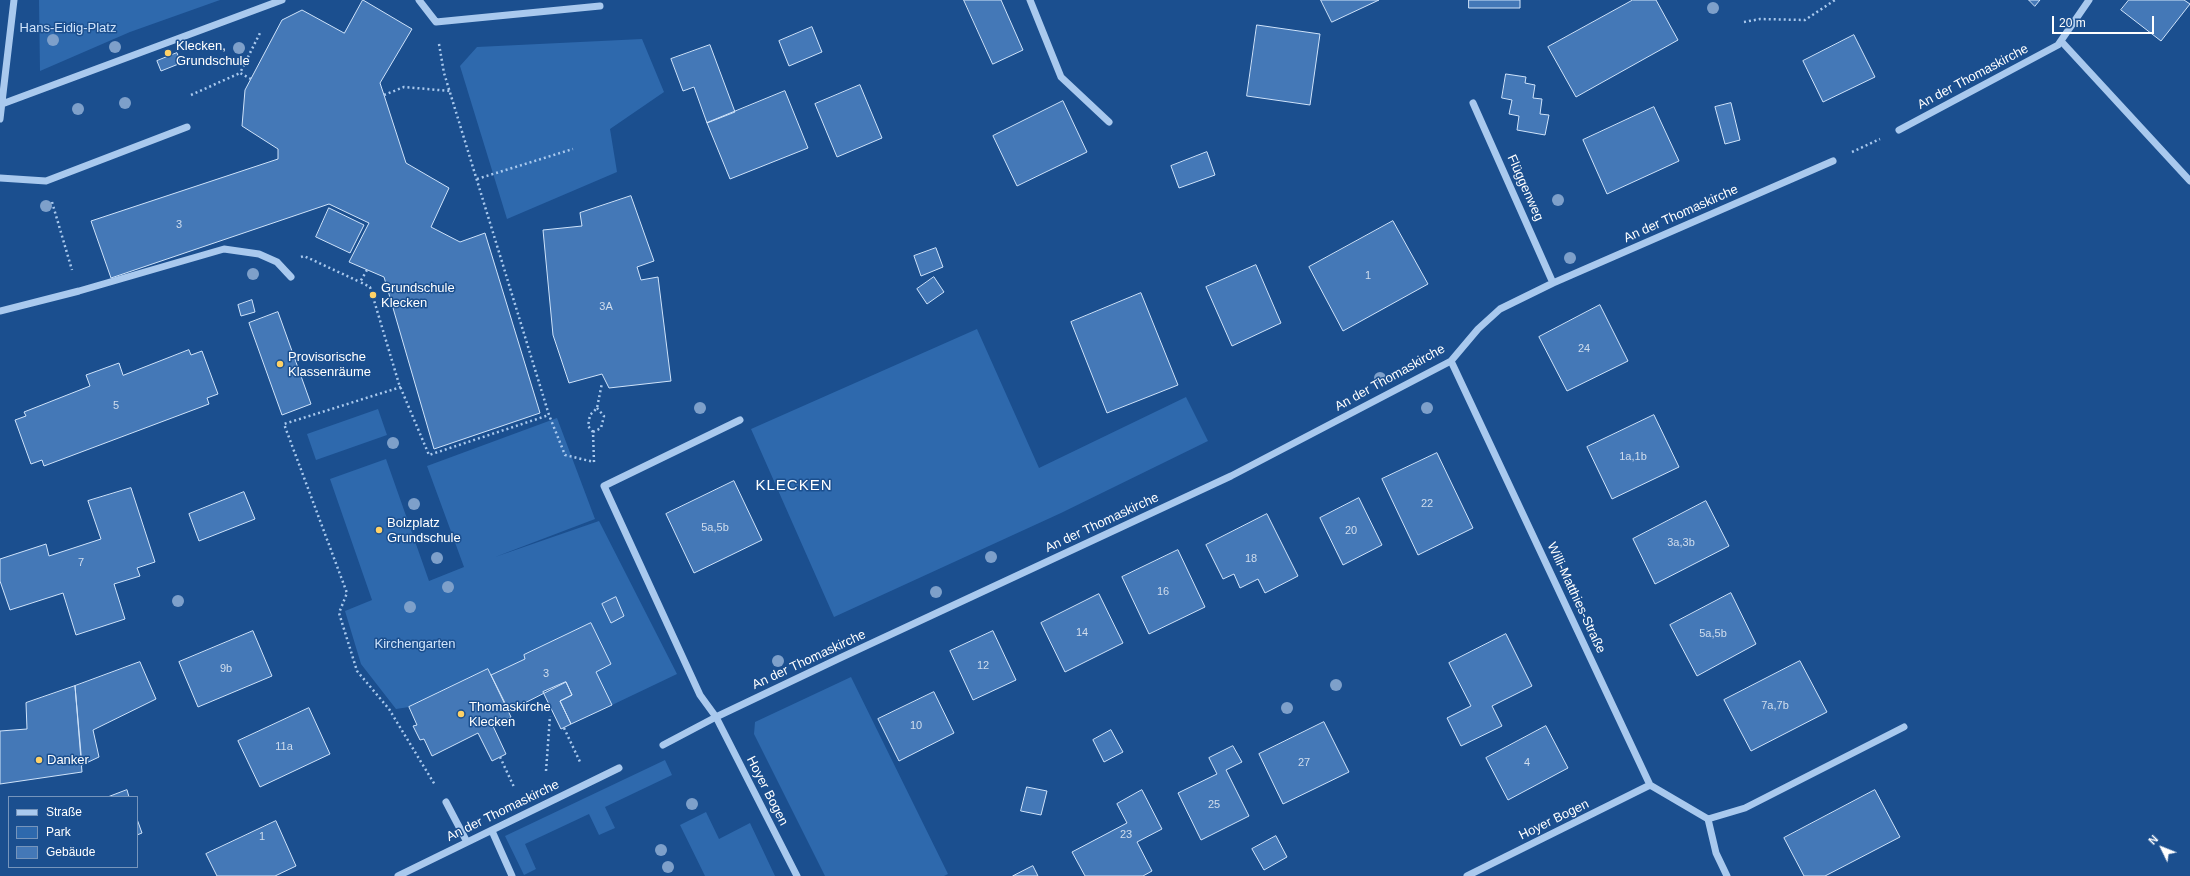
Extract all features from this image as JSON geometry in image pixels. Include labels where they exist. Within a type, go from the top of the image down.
[{"type":"street","points":[[0,119],[14,0]]},
{"type":"street","points":[[419,0],[436,22],[600,6]]},
{"type":"street","points":[[1030,0],[1061,77],[1110,122]]},
{"type":"street","name":"An der Thomaskirche","points":[[1899,130],[2058,45],[2089,0]]},
{"type":"street","points":[[2,104],[279,1]]},
{"type":"street","points":[[2061,40],[2190,181]]},
{"type":"street","name":"Flüggenweg","points":[[1473,103],[1553,283]]},
{"type":"street","points":[[0,178],[46,181],[187,127]]},
{"type":"street","name":"An der Thomaskirche","points":[[663,745],[716,718],[1232,476],[1451,361],[1478,329],[1500,309],[1553,283],[1833,161]]},
{"type":"street","points":[[0,311],[79,291],[224,249],[259,254],[277,262],[291,277]]},
{"type":"street","name":"Willi-Matthies-Straße","points":[[1451,361],[1650,785]]},
{"type":"street","points":[[716,718],[700,695],[604,486],[740,420]]},
{"type":"street","name":"Hoyer Bogen","points":[[716,718],[797,876]]},
{"type":"street","points":[[1708,819],[1744,808],[1904,727]]},
{"type":"street","name":"An der Thomaskirche","points":[[398,876],[619,768]]},
{"type":"street","points":[[1650,785],[1708,819],[1716,853],[1727,876]]},
{"type":"street","name":"Hoyer Bogen","points":[[1467,876],[1650,785]]},
{"type":"street","points":[[446,802],[467,842]]},
{"type":"street","points":[[492,831],[512,876]]},
{"type":"path","points":[[1744,22],[1760,19],[1773,21],[1805,20],[1836,0]]},
{"type":"path","points":[[191,95],[240,73],[279,1]]},
{"type":"path","points":[[436,22],[444,73],[549,415],[565,455],[594,462]]},
{"type":"path","points":[[240,73],[251,79]]},
{"type":"path","points":[[384,95],[404,87],[450,91]]},
{"type":"path","points":[[1833,161],[1899,130]]},
{"type":"path","points":[[477,179],[573,149]]},
{"type":"path","points":[[46,181],[79,291]]},
{"type":"path","points":[[280,265],[304,256],[370,287],[401,387],[429,455],[549,415]]},
{"type":"path","points":[[360,282],[367,270]]},
{"type":"path","points":[[602,383],[597,408],[590,415],[588,426],[593,432],[594,462],[604,486]]},
{"type":"path","points":[[401,387],[284,424],[347,593],[339,613],[357,671],[389,709],[418,759],[446,802]]},
{"type":"path","points":[[593,432],[601,428],[604,416],[597,408]]},
{"type":"path","points":[[546,771],[550,716]]},
{"type":"path","points":[[564,728],[577,755]]},
{"type":"path","points":[[500,757],[514,787]]},
{"type":"green space","name":"Hans-Eidig-Platz","points":[[39,0],[220,0],[130,32],[40,71]]},
{"type":"green space","points":[[642,39],[664,92],[610,129],[617,172],[507,219],[460,66],[477,47]]},
{"type":"green space","points":[[977,329],[1039,468],[1186,397],[1208,441],[1061,513],[834,617],[751,429]]},
{"type":"green space","points":[[378,409],[387,435],[316,460],[307,434]]},
{"type":"green space","name":"Kirchengarten","points":[[557,418],[595,519],[495,557],[599,521],[677,674],[612,705],[524,655],[525,659],[491,675],[488,669],[409,707],[396,709],[361,664],[345,611],[372,600],[330,479],[386,459],[429,581],[464,567],[427,466]]},
{"type":"green space","points":[[851,677],[948,874],[944,876],[825,876],[754,734],[755,722]]},
{"type":"green space","points":[[665,760],[672,775],[605,807],[615,828],[599,835],[589,814],[525,844],[536,869],[524,875],[505,836]]},
{"type":"green space","points":[[706,812],[719,839],[750,823],[775,876],[705,876],[680,825]]},
{"type":"building","points":[[363,0],[412,29],[380,83],[406,163],[449,188],[431,227],[460,242],[485,233],[540,413],[434,449],[384,277],[349,262],[369,223],[329,204],[111,278],[91,221],[278,159],[278,149],[242,126],[245,90],[282,20],[302,10],[344,33]]},
{"type":"building","points":[[964,0],[1001,0],[1023,50],[993,64]]},
{"type":"building","points":[[1321,0],[1379,0],[1332,22]]},
{"type":"building","points":[[1469,0],[1520,0],[1520,8],[1469,8]]},
{"type":"building","points":[[1633,0],[1656,0],[1678,40],[1576,97],[1548,47]]},
{"type":"building","points":[[2029,0],[2040,0],[2035,6]]},
{"type":"building","points":[[2129,0],[2184,0],[2190,4],[2161,41],[2121,10]]},
{"type":"building","points":[[1257,25],[1320,34],[1310,105],[1247,96]]},
{"type":"building","points":[[812,27],[822,52],[789,66],[779,41]]},
{"type":"building","points":[[1854,35],[1875,77],[1823,102],[1803,61]]},
{"type":"building","points":[[710,45],[735,112],[707,123],[694,87],[683,91],[671,59]]},
{"type":"building","points":[[177,53],[181,63],[161,71],[157,61]]},
{"type":"building","points":[[1506,74],[1526,77],[1525,83],[1535,85],[1533,98],[1542,99],[1540,114],[1549,115],[1545,135],[1517,130],[1519,116],[1509,114],[1512,100],[1502,98]]},
{"type":"building","points":[[860,85],[882,138],[837,157],[815,104]]},
{"type":"building","points":[[785,91],[808,148],[730,179],[707,123]]},
{"type":"building","points":[[1063,101],[1087,152],[1017,186],[993,136]]},
{"type":"building","points":[[1731,103],[1740,140],[1725,144],[1715,107]]},
{"type":"building","points":[[1654,107],[1679,161],[1607,194],[1583,140]]},
{"type":"building","points":[[1207,152],[1215,175],[1179,188],[1171,166]]},
{"type":"building","points":[[631,196],[654,261],[637,267],[641,280],[658,277],[671,381],[609,388],[602,374],[569,383],[553,335],[543,230],[582,226],[580,213]]},
{"type":"building","points":[[329,208],[364,225],[350,253],[316,237]]},
{"type":"building","points":[[1393,221],[1428,284],[1343,331],[1309,267]]},
{"type":"building","points":[[936,248],[943,267],[921,276],[914,256]]},
{"type":"building","points":[[1256,265],[1281,323],[1232,346],[1206,287]]},
{"type":"building","points":[[934,277],[944,292],[927,304],[917,289]]},
{"type":"building","points":[[1141,293],[1178,385],[1107,413],[1071,322]]},
{"type":"building","points":[[252,300],[255,312],[241,316],[238,305]]},
{"type":"building","points":[[1600,305],[1628,361],[1567,391],[1539,337]]},
{"type":"building","name":"Provisorische Klassenräume","points":[[278,312],[311,404],[282,415],[249,323]]},
{"type":"building","points":[[189,350],[191,355],[202,351],[218,394],[207,398],[209,404],[44,466],[42,460],[31,464],[15,420],[26,416],[24,412],[90,386],[86,375],[119,363],[123,375]]},
{"type":"building","points":[[1654,415],[1679,467],[1612,499],[1587,447]]},
{"type":"building","points":[[1437,453],[1473,528],[1418,555],[1382,479]]},
{"type":"building","points":[[734,481],[762,540],[694,573],[666,514]]},
{"type":"building","points":[[131,488],[155,562],[137,568],[140,576],[114,584],[125,619],[76,635],[63,593],[10,610],[0,581],[0,559],[46,544],[49,556],[101,539],[88,501]]},
{"type":"building","points":[[244,492],[255,519],[199,541],[189,514]]},
{"type":"building","points":[[1359,498],[1382,545],[1343,565],[1320,518]]},
{"type":"building","points":[[1706,501],[1729,546],[1655,584],[1633,539]]},
{"type":"building","points":[[1267,514],[1298,576],[1265,593],[1258,579],[1240,588],[1234,574],[1223,579],[1206,545]]},
{"type":"building","points":[[1178,550],[1205,607],[1149,634],[1122,577]]},
{"type":"building","points":[[1731,593],[1756,644],[1697,676],[1670,625]]},
{"type":"building","points":[[1099,594],[1123,643],[1065,672],[1041,623]]},
{"type":"building","points":[[616,597],[624,616],[611,623],[602,604]]},
{"type":"building","points":[[591,623],[611,664],[596,672],[612,705],[571,724],[560,701],[572,695],[566,682],[509,711],[491,675],[525,659],[524,655]]},
{"type":"building","points":[[253,631],[272,676],[198,707],[179,662]]},
{"type":"building","points":[[993,631],[1016,680],[973,700],[950,651]]},
{"type":"building","points":[[1506,634],[1532,686],[1492,706],[1502,726],[1461,746],[1447,718],[1471,706],[1449,663]]},
{"type":"building","points":[[1800,661],[1827,712],[1751,751],[1724,700]]},
{"type":"building","points":[[140,662],[156,699],[93,730],[99,757],[82,765],[75,686]]},
{"type":"building","name":"Thomaskirche Klecken","points":[[488,669],[511,717],[493,726],[506,754],[492,761],[478,733],[432,756],[424,739],[420,740],[413,726],[417,725],[409,707]]},
{"type":"building","points":[[566,682],[572,695],[560,701],[571,724],[561,729],[543,692]]},
{"type":"building","points":[[75,686],[82,772],[0,784],[0,731],[27,729],[26,703]]},
{"type":"building","points":[[934,692],[954,733],[899,761],[878,719]]},
{"type":"building","points":[[309,708],[330,754],[260,787],[238,741]]},
{"type":"building","points":[[1324,722],[1349,772],[1283,804],[1259,754]]},
{"type":"building","points":[[1546,726],[1568,768],[1508,800],[1486,758]]},
{"type":"building","points":[[1111,730],[1123,752],[1104,762],[1093,740]]},
{"type":"building","points":[[1233,746],[1242,762],[1226,770],[1249,816],[1201,840],[1178,793],[1217,774],[1209,758]]},
{"type":"building","points":[[1027,787],[1047,791],[1041,815],[1021,811]]},
{"type":"building","points":[[127,790],[129,796],[111,796]]},
{"type":"building","points":[[1142,790],[1162,829],[1137,842],[1152,871],[1143,876],[1085,876],[1072,852],[1127,823],[1117,804]]},
{"type":"building","points":[[1875,790],[1900,837],[1825,876],[1804,876],[1784,838]]},
{"type":"building","points":[[276,821],[296,866],[275,876],[217,876],[206,854]]},
{"type":"building","points":[[138,822],[142,833],[138,835]]},
{"type":"building","points":[[1276,836],[1287,857],[1264,870],[1252,849]]},
{"type":"building","points":[[1033,866],[1038,876],[1013,876]]},
{"type":"place","name":"Klecken, Grundschule","points":[[168,53]]},
{"type":"place","name":"Grundschule Klecken","points":[[373,295]]},
{"type":"place","name":"Provisorische Klassenräume","points":[[280,364]]},
{"type":"place","name":"Bolzplatz Grundschule","points":[[379,530]]},
{"type":"place","name":"Thomaskirche Klecken","points":[[461,714]]},
{"type":"place","name":"Danker","points":[[39,760]]},
{"type":"district","name":"KLECKEN","points":[[794,486]]}]
